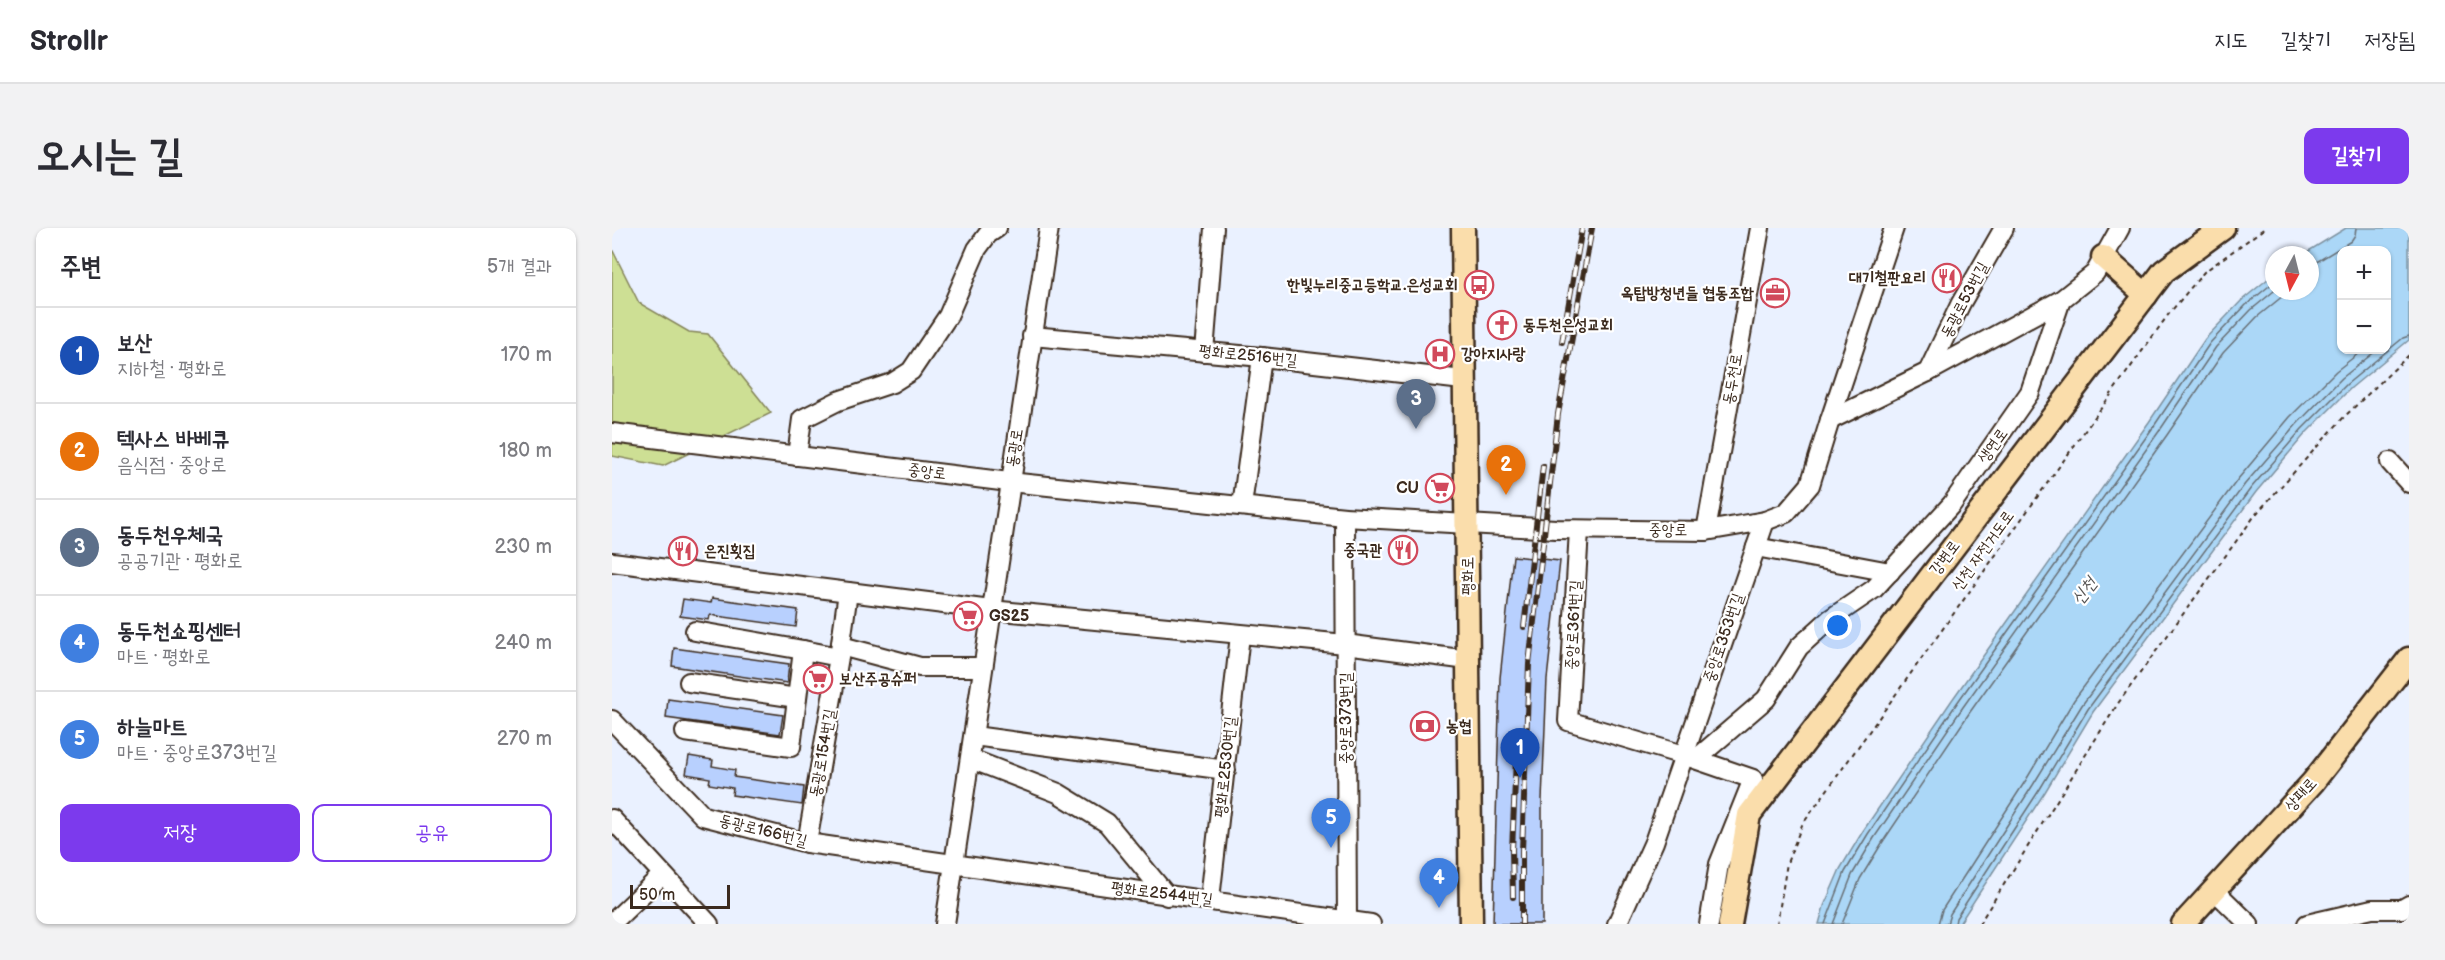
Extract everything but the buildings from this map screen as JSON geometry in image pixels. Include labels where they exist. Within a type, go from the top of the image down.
[{"type":"main road","name":"평화로","points":[[1463,228],[1471,924]]},
{"type":"main road","name":"강변로","points":[[1730,924],[1749,815],[2164,271],[2223,228]]},
{"type":"main road","points":[[2103,257],[2146,295]]},
{"type":"main road","name":"상패로","points":[[2183,924],[2313,782],[2409,659]]},
{"type":"street","points":[[797,456],[802,419],[838,401],[892,382],[911,371],[948,316],[977,249],[988,234],[997,228]]},
{"type":"street","name":"동광로","points":[[945,924],[971,759],[1009,482],[1049,228]]},
{"type":"street","points":[[1204,351],[1214,228]]},
{"type":"street","name":"동두천로","points":[[1706,531],[1760,228]]},
{"type":"street","name":"중앙로","points":[[612,433],[1009,482],[1345,517],[1579,530],[1706,531],[1765,521],[1786,513],[1810,485],[1894,228]]},
{"type":"street","name":"동광로53번길","points":[[1928,372],[1961,303],[2004,228]]},
{"type":"street","points":[[1830,420],[1928,372],[2061,300],[2095,273],[2120,228]]},
{"type":"street","name":"생연로","points":[[1890,572],[1952,504],[2017,414],[2030,392],[2061,300]]},
{"type":"street","name":"평화로2516번길","points":[[1032,336],[1204,351],[1463,380]]},
{"type":"street","points":[[1242,506],[1262,357]]},
{"type":"street","points":[[2390,462],[2409,483]]},
{"type":"street","name":"중앙로373번길","points":[[1345,517],[1347,922]]},
{"type":"street","name":"중앙로353번길","points":[[1617,924],[1690,757],[1765,521]]},
{"type":"street","name":"중앙로361번길","points":[[1579,530],[1568,721],[1690,757]]},
{"type":"street","points":[[1756,548],[1890,572]]},
{"type":"street","points":[[612,562],[991,610],[1345,644],[1468,660]]},
{"type":"street","points":[[1690,757],[1766,699],[1799,647],[1830,619],[1874,589],[1890,572]]},
{"type":"street","name":"동광로154번길","points":[[807,843],[848,592]]},
{"type":"street","points":[[695,631],[803,650],[840,652],[920,667],[983,668]]},
{"type":"street","name":"평화로2530번길","points":[[1210,899],[1240,635]]},
{"type":"street","points":[[685,732],[791,747],[803,650]]},
{"type":"street","points":[[689,682],[797,698]]},
{"type":"street","name":"동광로166번길","points":[[612,720],[703,816],[807,843],[953,864]]},
{"type":"street","points":[[974,736],[1226,770]]},
{"type":"street","points":[[1690,757],[1753,779],[1719,864],[1709,924]]},
{"type":"street","points":[[971,759],[1058,793],[1107,823],[1167,896]]},
{"type":"street","points":[[612,819],[708,924]]},
{"type":"street","name":"평화로2544번길","points":[[953,864],[1167,896],[1210,899],[1288,918],[1371,924]]},
{"type":"street","points":[[612,923],[662,874]]},
{"type":"street","points":[[2214,890],[2249,924]]},
{"type":"street","points":[[2307,924],[2372,909],[2402,909],[2409,905]]},
{"type":"path","name":"신천 자전거도로","points":[[1777,924],[1788,863],[1802,825],[2168,315],[2204,272],[2265,228]]},
{"type":"path","points":[[1979,924],[2119,702],[2256,514],[2344,417],[2409,355]]},
{"type":"green space","points":[[612,249],[639,303],[689,332],[708,334],[771,413],[663,466],[612,456]]},
{"type":"water","name":"신천","points":[[2346,228],[2409,228],[2409,340],[2351,388],[2306,433],[2256,492],[2093,712],[2045,792],[1959,924],[1819,924],[1840,869],[1863,831],[2205,339],[2242,300],[2265,281],[2265,300],[2319,300],[2319,246],[2317,246]]},
{"type":"railway","points":[[1562,342],[1582,228]]},
{"type":"railway","points":[[1522,924],[1522,851],[1529,664],[1558,414],[1592,228]]},
{"type":"railway","points":[[1524,627],[1543,466]]},
{"type":"railway","points":[[1513,897],[1512,850],[1516,759]]},
{"type":"place","name":"대기철판요리","points":[[1947,278]]},
{"type":"place","name":"한빛누리중고등학교.은성교회","points":[[1479,285]]},
{"type":"place","name":"옥탑방청년들 협동조합","points":[[1775,293]]},
{"type":"place","name":"동두천은성교회","points":[[1502,325]]},
{"type":"place","name":"강아지사랑","points":[[1440,354]]},
{"type":"place","name":"동두천우체국","points":[[1416,429]]},
{"type":"place","name":"CU","points":[[1440,488]]},
{"type":"place","name":"텍사스 바베큐","points":[[1506,495]]},
{"type":"place","name":"중국관","points":[[1403,550]]},
{"type":"place","name":"은진횟집","points":[[683,551]]},
{"type":"place","name":"GS25","points":[[968,616]]},
{"type":"place","name":"보산주공슈퍼","points":[[818,679]]},
{"type":"place","name":"농협","points":[[1425,726]]},
{"type":"place","name":"보산","points":[[1520,778]]},
{"type":"place","name":"하늘마트","points":[[1331,848]]},
{"type":"place","name":"동두천쇼핑센터","points":[[1439,908]]}]
